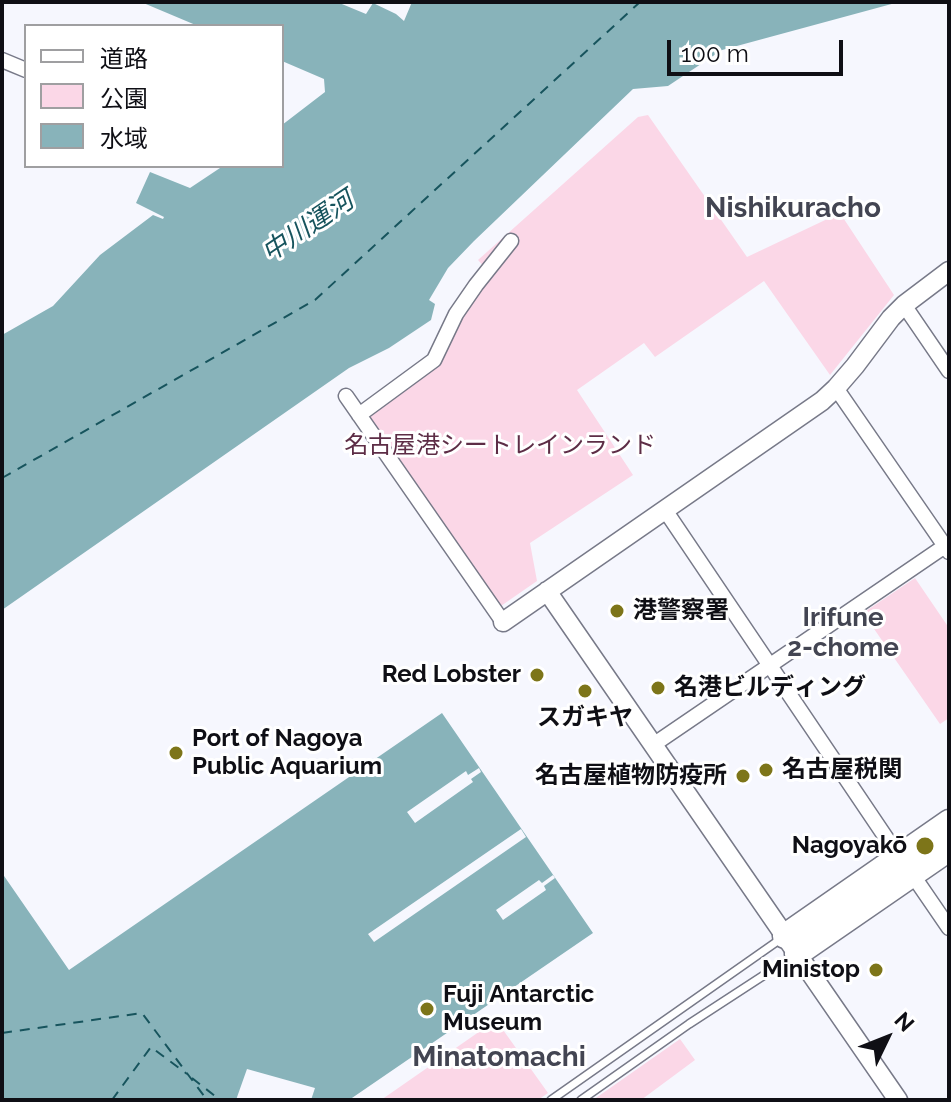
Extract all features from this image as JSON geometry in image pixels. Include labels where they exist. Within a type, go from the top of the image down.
[{"type":"highway","points":[[791,945],[906,866],[949,822]]},
{"type":"highway","points":[[906,866],[949,849]]},
{"type":"street","points":[[2,60],[24,69]]},
{"type":"street","points":[[359,415],[434,360],[456,314],[511,241]]},
{"type":"street","points":[[346,396],[503,622],[822,401],[836,388],[891,318],[949,271]]},
{"type":"street","points":[[904,305],[949,371]]},
{"type":"street","points":[[653,745],[947,549],[836,388]]},
{"type":"street","points":[[665,510],[949,928]]},
{"type":"street","points":[[547,591],[898,1100]]},
{"type":"lane","points":[[551,1100],[791,945]]},
{"type":"lane","points":[[581,1100],[689,1024],[791,945]]},
{"type":"green space","name":"名古屋港シートレインランド","points":[[648,115],[747,257],[840,213],[894,295],[830,375],[764,281],[655,357],[644,343],[577,390],[633,475],[530,543],[537,581],[498,608],[366,418],[437,367],[486,269],[478,260],[638,117]]},
{"type":"green space","points":[[915,578],[949,628],[949,718],[940,724],[863,613]]},
{"type":"green space","points":[[496,1020],[548,1093],[538,1100],[381,1100]]},
{"type":"green space","points":[[680,1039],[695,1060],[641,1100],[593,1100]]},
{"type":"water","name":"中川運河","points":[[141,2],[337,2],[366,14],[373,3],[404,21],[412,2],[899,2],[722,50],[668,86],[633,89],[448,268],[429,300],[435,304],[431,320],[389,348],[349,368],[2,610],[2,335],[53,306],[100,255],[153,215],[163,219],[136,203],[150,172],[190,188],[220,168],[284,168],[284,123],[325,92],[324,79],[284,62],[284,24],[193,24]]},
{"type":"water","points":[[442,713],[593,933],[349,1100],[2,1100],[2,873],[69,970]]},
{"type":"pier","points":[[479,768],[481,772],[471,779],[473,782],[415,823],[407,812],[466,771],[468,775]]},
{"type":"pier","points":[[521,829],[526,837],[374,942],[368,934]]},
{"type":"pier","points":[[553,875],[555,878],[544,886],[546,890],[503,920],[496,910],[539,880],[542,883]]},
{"type":"pier","points":[[247,1069],[315,1088],[311,1100],[236,1100]]},
{"type":"ferry route","points":[[2,478],[315,300],[640,2]]},
{"type":"ferry route","points":[[2,1033],[142,1013],[207,1100]]},
{"type":"ferry route","points":[[112,1100],[151,1047],[187,1074]]},
{"type":"ferry route","points":[[192,1078],[220,1100]]},
{"type":"place","name":"港警察署","points":[[617,611]]},
{"type":"place","name":"Red Lobster","points":[[537,675]]},
{"type":"place","name":"名港ビルディング","points":[[658,688]]},
{"type":"place","name":"スガキヤ","points":[[585,691]]},
{"type":"place","name":"Port of Nagoya Public Aquarium","points":[[176,753]]},
{"type":"place","name":"名古屋税関","points":[[766,770]]},
{"type":"place","name":"名古屋植物防疫所","points":[[743,776]]},
{"type":"place","name":"Nagoyakō","points":[[925,846]]},
{"type":"place","name":"Ministop","points":[[876,970]]},
{"type":"place","name":"Fuji Antarctic Museum","points":[[427,1009]]},
{"type":"district","name":"Nishikuracho","points":[[793,209]]},
{"type":"district","name":"Irifune 2-chome","points":[[843,633]]},
{"type":"district","name":"Minatomachi","points":[[499,1058]]}]
